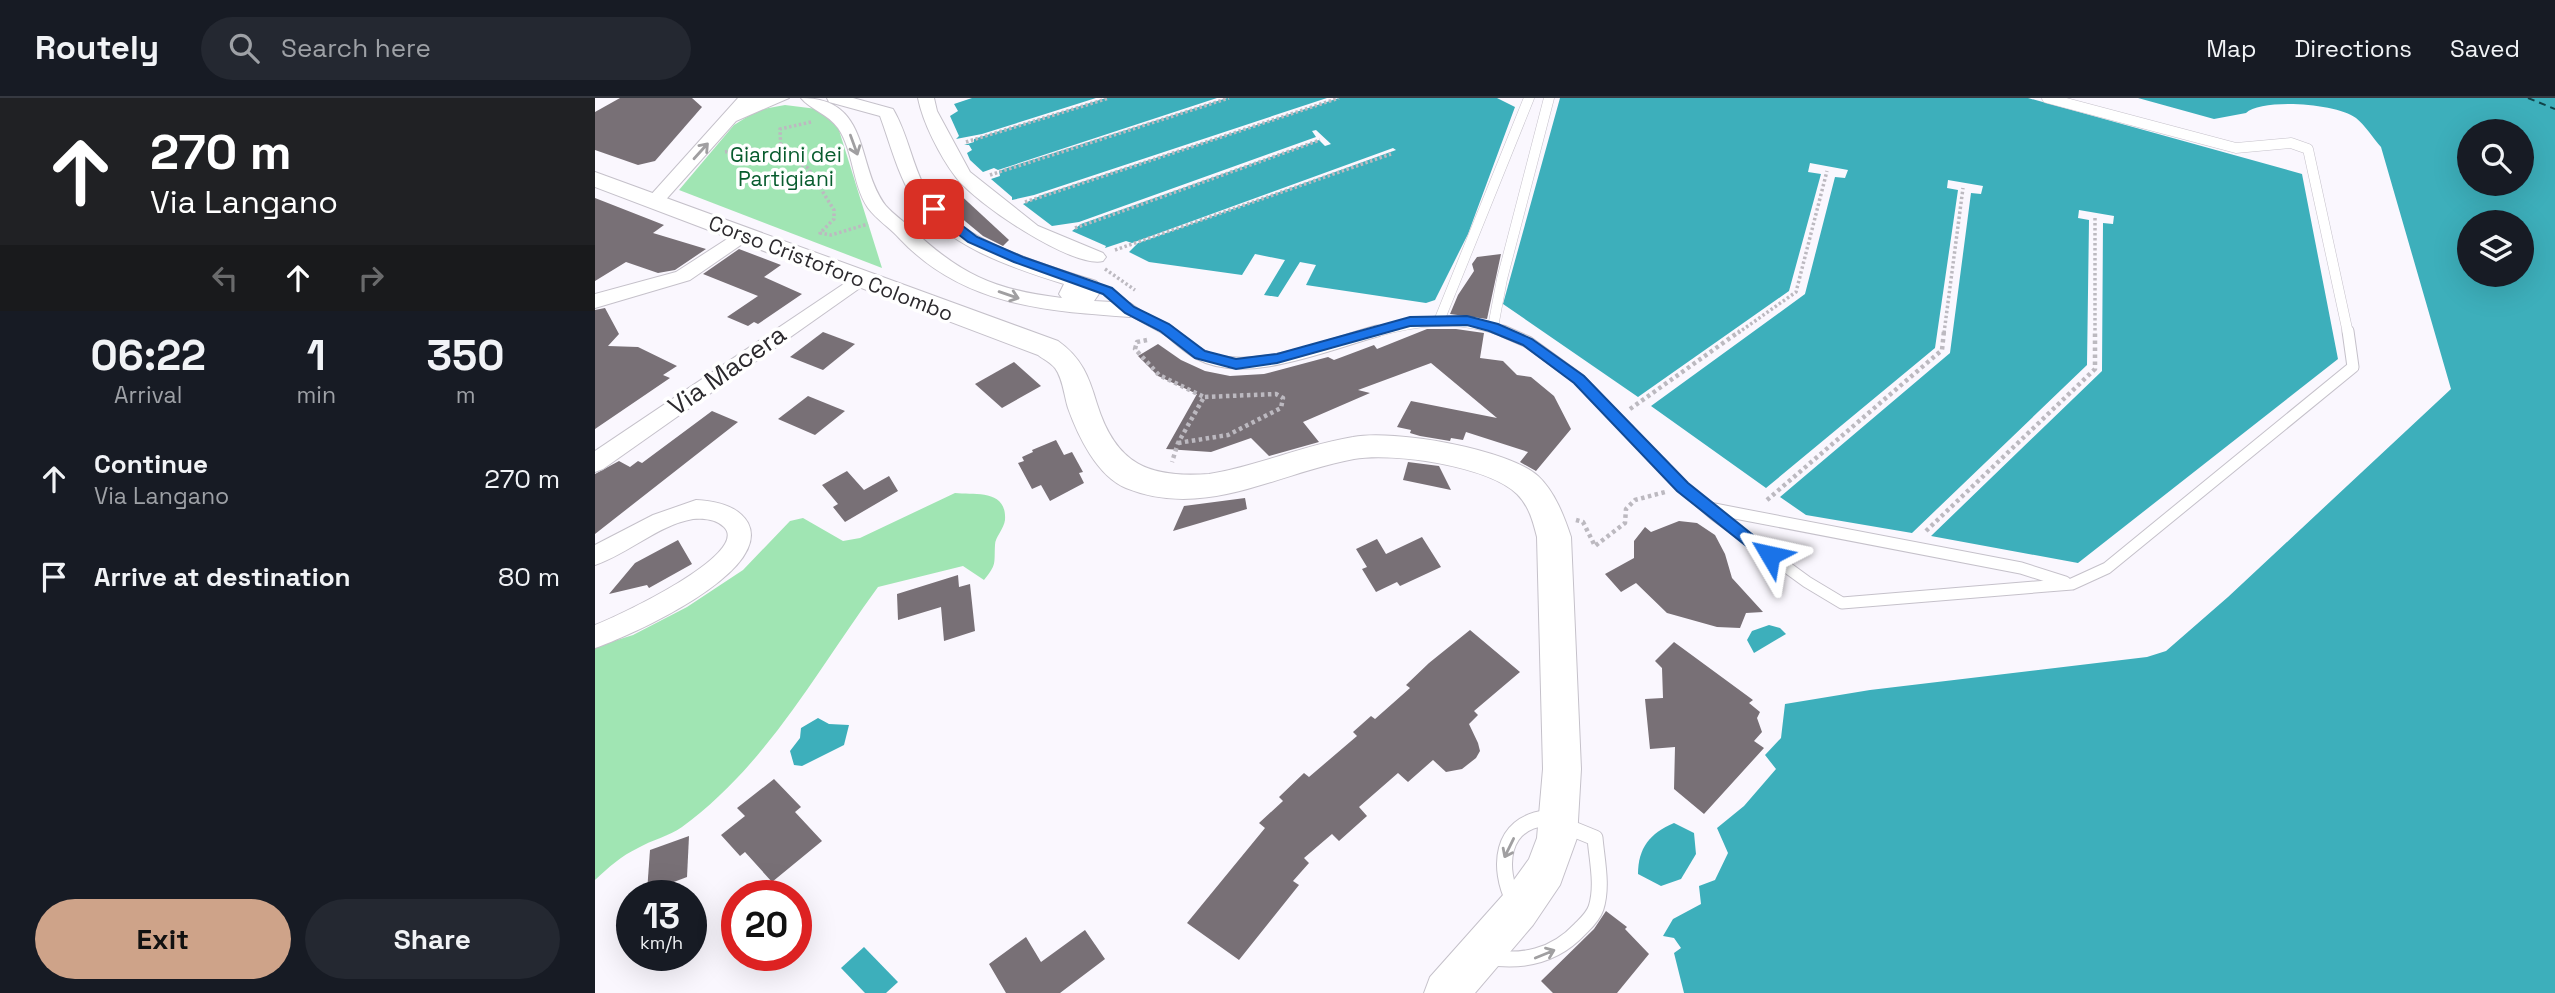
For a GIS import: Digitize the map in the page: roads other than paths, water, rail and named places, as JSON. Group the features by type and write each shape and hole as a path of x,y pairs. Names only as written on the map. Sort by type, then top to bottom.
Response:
{"main road":[{"name":"Corso Cristoforo Colombo","path":"596,180 1048,348 1064,360 1076,381 1090,424 1112,458 1134,479 1168,489 1196,489 1228,484 1358,447 1401,447 1485,465 1521,479 1542,501 1554,537 1562,769 1561,820"},
{"path":"1445,993 1518,910 1545,871 1561,820"}],"street":[{"path":"655,201 747,98"},
{"path":"729,119 759,104 781,98"},
{"path":"809,98 828,106 847,125 875,203 884,216 927,256 967,280 1024,300 1076,296"},
{"path":"835,98 887,113 922,198 946,221 1076,296 1130,310"},
{"path":"926,98 929,111 963,175 1031,230 1096,257"},
{"path":"595,301 683,276 744,234"},
{"name":"Via Macera","path":"595,463 860,278"},
{"path":"595,555 688,512 718,511 735,522 739,529 738,546 700,581 632,622 595,637"}],"lane":[{"path":"1439,321 1529,98"},
{"path":"1493,327 1502,279 1549,98"},
{"path":"1130,310 1165,328 1200,355 1236,364 1277,359 1410,322 1467,321 1493,327 1528,342 1579,379 1683,487 1707,508 1807,582 1842,603 2072,584 2107,568 2353,367 2351,346 2308,149 2291,143 2236,148 2047,98"},
{"path":"1707,508 2021,568 2072,584"},
{"path":"1478,956 1510,962 1543,956 1572,940 1595,912 1600,889 1595,838 1569,829 1561,820"}],"water":[{"path":"972,98 1096,98 982,134 956,139 959,136 950,116 958,111 954,104"},
{"path":"1106,98 1217,98 998,170 994,168 983,172 970,160 967,153 972,150 969,145 964,145 974,142 974,139"},
{"path":"1227,98 1327,98 1034,195 1012,200 1012,197 991,179 1000,176 999,171 1010,167"},
{"path":"1339,98 1497,98 1515,107 1468,234 1435,300 1426,303 1306,285 1316,265 1300,262 1278,297 1264,295 1285,260 1255,254 1242,275 1149,262 1129,252 1138,243 1396,150 1393,148 1132,243 1126,241 1105,248 1106,246 1072,231 1081,224 1319,140 1325,146 1331,144 1316,130 1312,131 1316,137 1079,222 1052,226 1023,204 1042,195"},
{"path":"1560,98 2028,98 2302,174 2338,359 2078,563 1931,536 2102,371 2103,223 2113,224 2114,216 2079,210 2078,218 2089,220 2087,365 1912,533 1806,515 1780,497 1950,353 1971,193 1981,194 1983,186 1948,180 1947,188 1958,190 1935,348 1766,488 1651,406 1805,294 1835,177 1845,178 1848,170 1810,163 1808,172 1821,174 1789,291 1638,397 1503,304"},
{"path":"2138,98 2555,98 2555,993 1684,993 1674,953 1681,948 1674,938 1663,936 1673,919 1701,904 1699,886 1715,880 1728,853 1717,828 1744,806 1776,769 1765,755 1781,738 1785,704 1870,690 2147,657 2166,651 2228,597 2451,389 2381,147 2356,118 2333,109 2282,104 2254,108 2246,113 2214,119"},
{"path":"1769,625 1780,628 1786,634 1754,653 1747,640 1752,631"},
{"path":"818,718 829,724 849,725 844,745 802,766 794,765 790,751 800,738 801,728"},
{"path":"1674,823 1694,833 1696,854 1681,879 1661,886 1638,874 1640,856 1652,837"},
{"path":"864,947 898,982 886,993 865,993 841,968"}],"park label":[{"name":"Giardini dei Partigiani","path":"786,166"}]}
